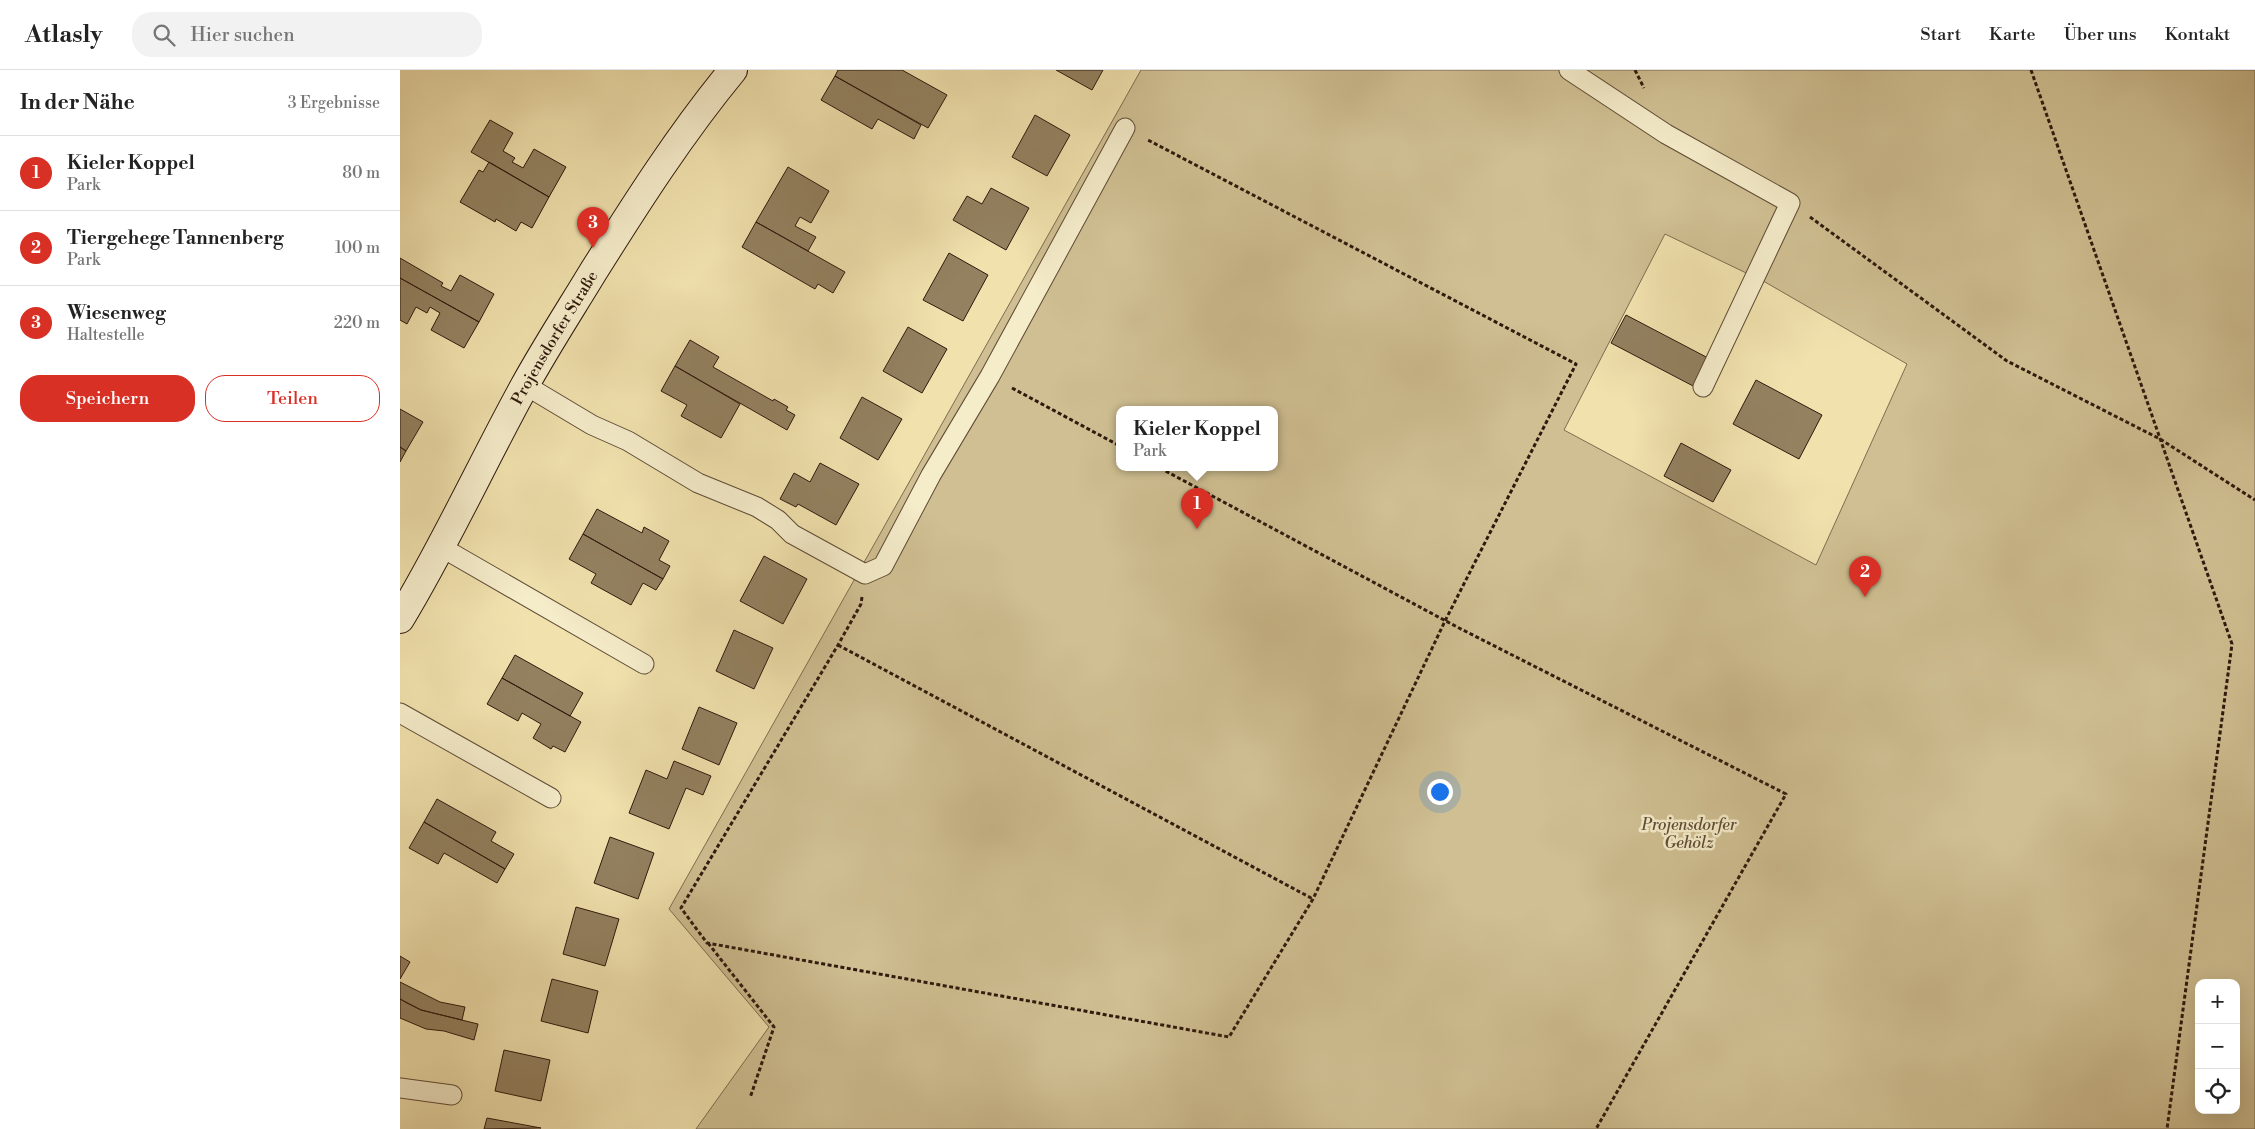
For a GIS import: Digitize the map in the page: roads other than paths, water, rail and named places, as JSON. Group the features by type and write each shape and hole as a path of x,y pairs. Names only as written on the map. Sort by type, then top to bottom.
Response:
{"street":[{"name":"Projensdorfer Straße","path":"400,619 441,547 525,385 647,185 713,94 733,70"}],"lane":[{"path":"1569,70 1666,134 1790,203 1703,387"},
{"path":"525,385 592,425 628,441 698,484 756,506 778,520 792,534 865,574 883,566 931,475 990,376 1125,128"},
{"path":"441,547 644,664"},
{"path":"400,713 551,798"},
{"path":"400,1088 452,1095"}],"place":[{"name":"Wiesenweg","path":"593,248"},
{"name":"Kieler Koppel","path":"1197,529"},
{"name":"Tiergehege Tannenberg","path":"1865,597"}],"park label":[{"name":"Projensdorfer Gehölz","path":"1689,833"}]}
